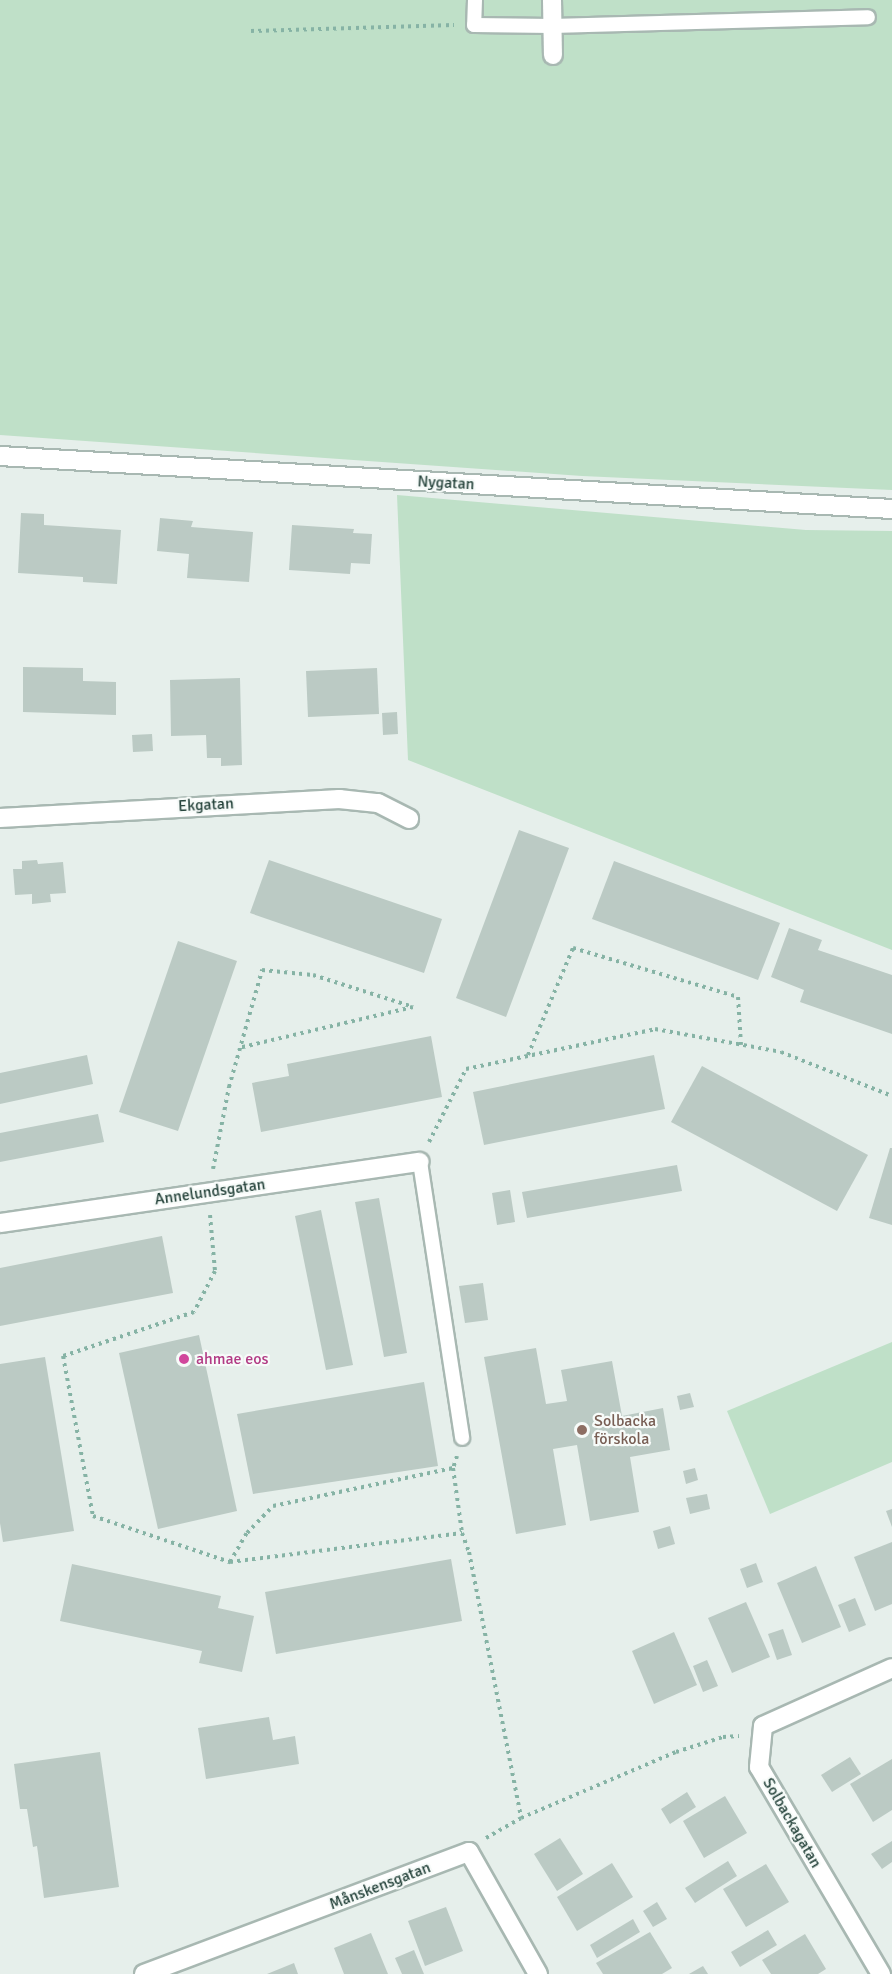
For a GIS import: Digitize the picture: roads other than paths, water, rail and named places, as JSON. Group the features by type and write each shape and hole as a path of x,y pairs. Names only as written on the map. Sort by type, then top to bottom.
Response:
{"street":[{"path":"552,0 553,55"},
{"name":"Nygatan","path":"0,456 892,509"},
{"name":"Ekgatan","path":"0,818 339,799 378,802 409,819"},
{"name":"Annelundsgatan","path":"0,1222 420,1162"},
{"name":"Solbackagatan","path":"880,1974 759,1767 763,1726 892,1668"},
{"name":"Månskensgatan","path":"155,1972 469,1852 538,1974"}],"lane":[{"path":"475,0 474,25 552,26 868,17"},
{"path":"420,1162 462,1438"}],"place":[{"name":"ahmae eos","path":"184,1359"},
{"name":"Solbacka förskola","path":"582,1430"}]}
